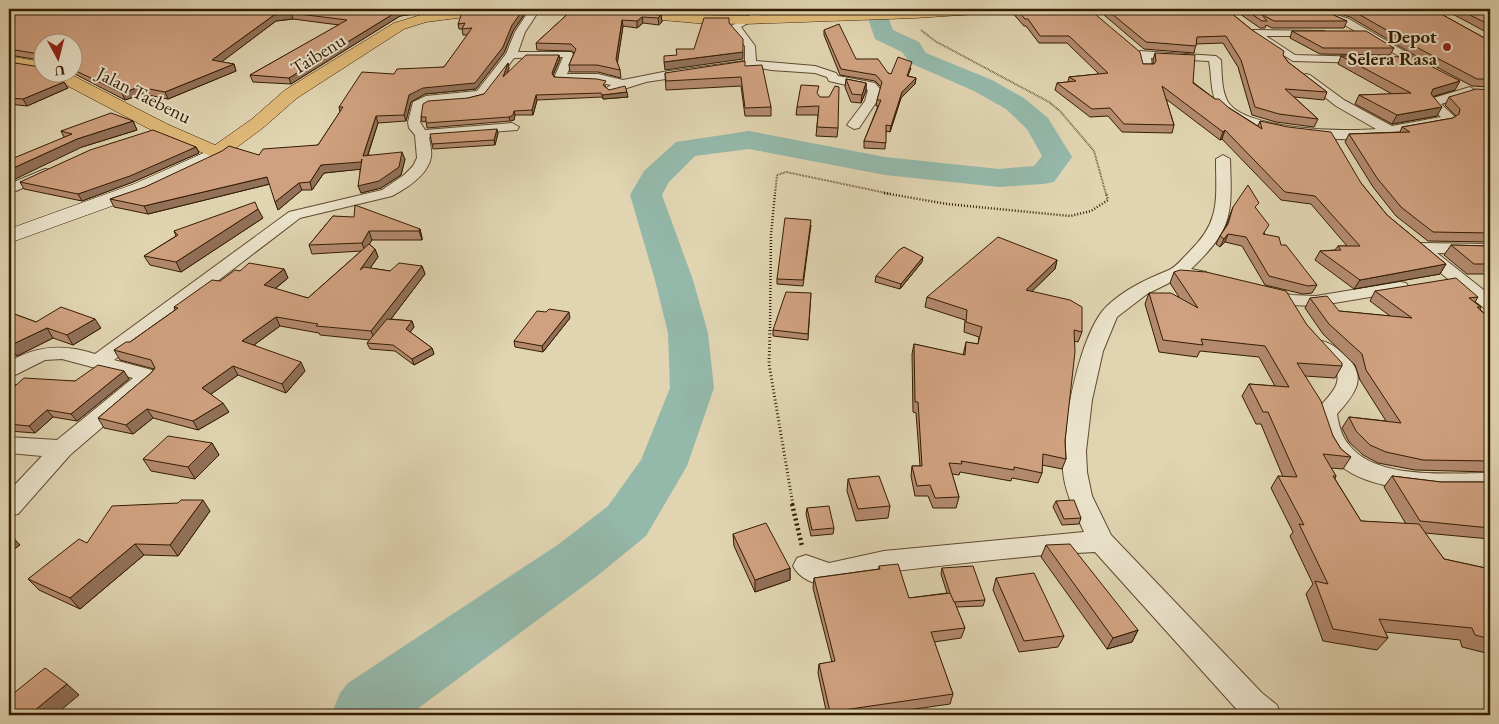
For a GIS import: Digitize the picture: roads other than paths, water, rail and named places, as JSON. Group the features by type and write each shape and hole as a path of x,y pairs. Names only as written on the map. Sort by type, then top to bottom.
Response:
{"main road":[{"name":"Taibenu","path":"217,153 258,123 291,94 408,22 436,16 535,9 606,11 696,19 745,20 867,16 915,20 992,9"},
{"path":"9,61 32,64"},
{"name":"Jalan Taebenu","path":"72,82 161,128 217,153"}],"street":[{"path":"98,362 295,215 388,193 397,188 418,168 424,156 422,134 416,128 414,122 417,105 426,100 469,97 482,94 511,55 520,32 535,9"},
{"path":"751,63 750,46 736,29 737,24 768,9"},
{"path":"1312,9 1345,21 1410,60 1436,73"},
{"path":"1363,33 1251,30 1274,48 1293,58 1410,60"},
{"path":"1146,68 1145,57 1136,51 1212,58 1215,60 1220,96 1224,106 1234,113 1249,121 1264,125 1332,136 1390,130 1448,119 1448,116 1434,102 1440,98 1470,91 1484,92"},
{"path":"511,55 572,54 569,56 560,83 598,78 623,84"},
{"path":"1293,58 1288,61 1290,66 1340,103 1390,130"},
{"path":"611,89 623,84 657,76 751,63 766,68 820,70 832,75 827,93"},
{"path":"832,79 871,86 874,90 871,101 854,125"},
{"path":"1453,82 1470,91"},
{"path":"422,134 512,127"},
{"path":"144,134 161,128"},
{"path":"1332,136 1342,151"},
{"path":"9,236 140,190 181,173 217,153"},
{"path":"1177,273 1209,240 1220,222 1223,199 1223,159"},
{"path":"9,190 62,165"},
{"path":"1490,249 1414,242 1490,304"},
{"path":"1220,281 1177,273 1161,278 1122,302 1110,314 1093,353 1086,381 1074,452 1078,488 1101,542 1252,703 1266,715"},
{"path":"1248,287 1290,300 1316,301 1459,280"},
{"path":"1290,300 1304,326 1346,369 1348,377 1340,398 1326,412 1328,429 1340,450 1352,462 1364,469 1390,478 1490,482"},
{"path":"9,507 62,448 149,376 70,353 54,351 45,352 13,364"},
{"path":"9,445 62,448"},
{"path":"806,566 819,573 829,574 884,562 1060,543 1101,542"}],"waterway":[{"path":"363,715 371,705 578,560 627,521 663,466 692,388 688,333 674,280 646,195 655,178 686,148 749,140 885,166 999,178 1043,175 1057,157 1041,128 1028,113 1015,103 983,85 918,58 911,47 883,34 875,9"}],"place":[{"name":"Depot Selera Rasa","path":"1447,47"}]}
